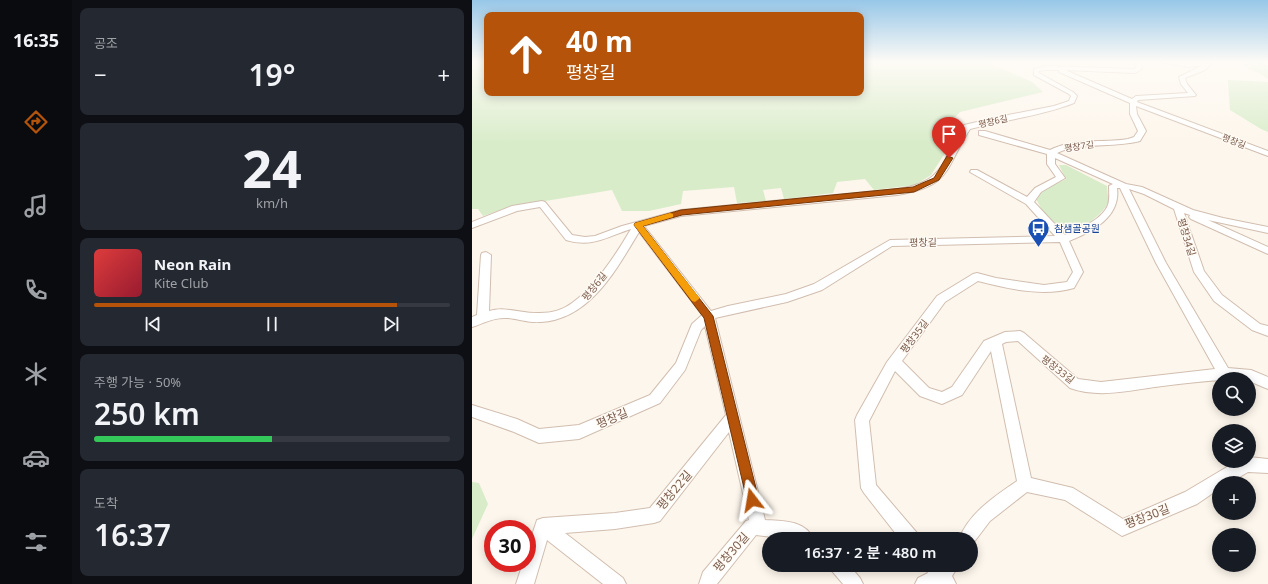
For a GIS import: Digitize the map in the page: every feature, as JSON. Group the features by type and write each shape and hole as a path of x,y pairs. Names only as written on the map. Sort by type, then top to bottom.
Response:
{"street":[{"name":"평창6길","path":"472,225 515,208 542,204 569,238 589,240 610,234 624,227 638,225 681,213 914,190 937,179 967,127 1003,118 1056,108 1072,102 1074,96 1064,89"},
{"path":"1107,89 1132,102 1136,98 1193,95 1188,89"},
{"name":"평창7길","path":"1029,202 1031,196 1045,185 1061,178 1051,164 1050,153 1065,147 1097,144 1124,144 1137,139 1142,131 1132,111 1132,102"},
{"name":"평창길","path":"1132,102 1268,154"},
{"path":"982,132 1050,153 1123,185 1135,186 1178,208 1234,224 1268,230"},
{"path":"974,172 1029,202 1063,239"},
{"path":"1123,185 1161,263 1223,372"},
{"name":"평창길","path":"472,411 517,426 539,436 579,432 655,399 682,366 696,327 709,316 728,310 787,298 818,287 890,243 1063,239 1080,234 1108,213 1114,199 1113,186 1123,185"},
{"name":"평창34길","path":"1178,208 1209,225 1268,251"},
{"name":"평창34길","path":"1178,208 1199,272 1218,298 1256,327 1268,331"},
{"path":"638,225 709,316 759,528"},
{"name":"평창6길","path":"472,322 482,317 495,314 513,314 526,318 557,316 576,307 585,299 599,282 631,238 638,225"},
{"name":"평창35길","path":"905,532 869,488 862,420 894,362 941,299 977,277 996,282 1044,289 1070,285 1078,272 1063,239"},
{"path":"482,317 486,255"},
{"name":"평창33길","path":"894,362 925,392 942,398 957,391 988,345 1005,337 1020,336 1075,384 1101,388 1212,374"},
{"path":"972,532 984,515 1026,484 995,342"},
{"name":"평창33길","path":"1256,378 1268,383"},
{"name":"평창22길","path":"543,526 616,521 654,515 732,418"},
{"name":"평창30길","path":"1026,484 1068,493 1122,528 1191,498 1246,464 1268,466"},
{"path":"525,584 543,526 617,584"},
{"name":"평창30길","path":"708,584 709,578 752,527 792,530 795,532"},
{"path":"844,572 854,584"},
{"path":"924,584 943,572"}],"green space":[{"path":"472,89 484,89 484,96 864,96 864,89 1040,89 1043,92 960,112 946,127 957,134 931,175 915,185 874,190 865,179 837,182 833,193 784,199 781,188 763,190 766,201 737,203 734,187 683,191 681,204 649,211 622,211 612,190 509,207 483,216 478,209 472,209"},
{"path":"1229,89 1268,89 1268,132 1261,129 1230,110"},
{"path":"1059,165 1066,165 1107,186 1108,196 1106,207 1096,217 1084,226 1066,235 1042,210 1035,197 1051,186 1066,179"},
{"path":"472,482 479,483 488,504 472,539"}],"slow traffic":[{"path":"670,215 638,225 695,298"}],"place":[{"name":"참샘골공원","path":"1039,248"}],"route":[{"path":"752,500 709,316 638,225 655,219 681,213 914,190 937,179 949,158"}]}
